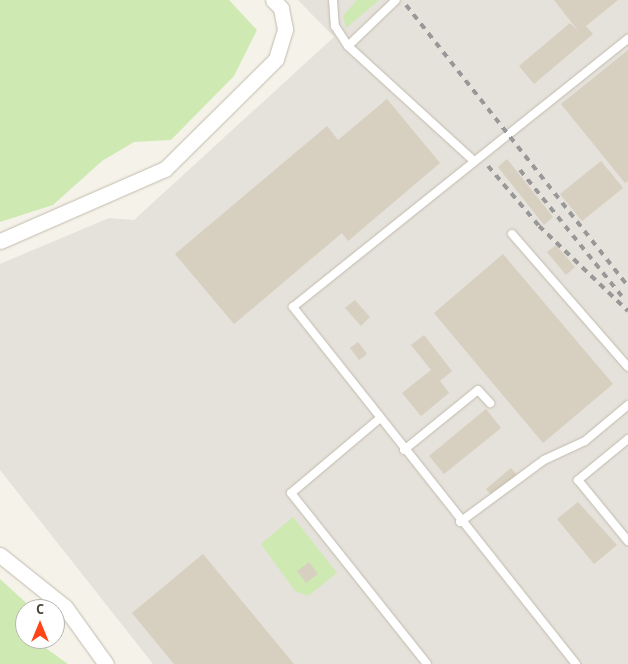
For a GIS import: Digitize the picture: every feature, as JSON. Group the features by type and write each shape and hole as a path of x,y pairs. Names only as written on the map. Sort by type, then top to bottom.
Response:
{"street":[{"path":"0,241 165,168 276,59 285,29 281,8 273,0"},
{"path":"0,555 65,607 106,664"}],"lane":[{"path":"333,0 335,26 348,46 474,162"},
{"path":"348,46 396,0"},
{"path":"576,664 460,522 293,307 628,38"},
{"path":"512,234 628,367"},
{"path":"404,450 478,390 490,403"},
{"path":"460,522 544,460 585,441 628,405"},
{"path":"379,419 291,494 427,664"},
{"path":"628,439 578,480 628,541"}],"shaded area":[{"path":"298,0 628,0 628,664 153,664 0,470 0,264 109,218 134,220 334,37"}],"green space":[{"path":"0,0 229,0 257,30 234,76 171,140 134,142 102,161 53,205 0,222"},
{"path":"357,0 379,0 346,28 343,16"},
{"path":"293,517 337,573 308,596 295,591 261,544"},
{"path":"0,579 22,599 15,599 15,649 47,649 68,664 0,664"}],"building":[{"path":"554,0 618,0 586,26 593,34 534,84 519,66 570,23 579,32"},
{"path":"628,50 628,181 625,183 561,104"},
{"path":"387,99 440,163 348,241 342,233 234,324 175,254 327,126 338,140"},
{"path":"507,159 553,217 544,225 498,167"},
{"path":"601,161 623,188 582,221 560,194"},
{"path":"556,245 575,267 566,275 547,252"},
{"path":"503,254 613,384 543,443 434,313"},
{"path":"355,300 370,317 361,326 345,308"},
{"path":"424,335 452,371 440,381 449,393 421,416 402,393 431,370 411,345"},
{"path":"358,342 367,354 359,360 350,348"},
{"path":"486,409 501,428 444,474 429,456"},
{"path":"511,468 521,480 496,501 486,489"},
{"path":"578,502 617,545 594,564 557,519"},
{"path":"203,554 294,664 174,664 132,613"},
{"path":"309,562 318,574 306,583 297,571"}],"railway":[{"path":"406,5 628,286"},
{"path":"488,166 539,226 628,311"},
{"path":"520,170 625,300"}]}
